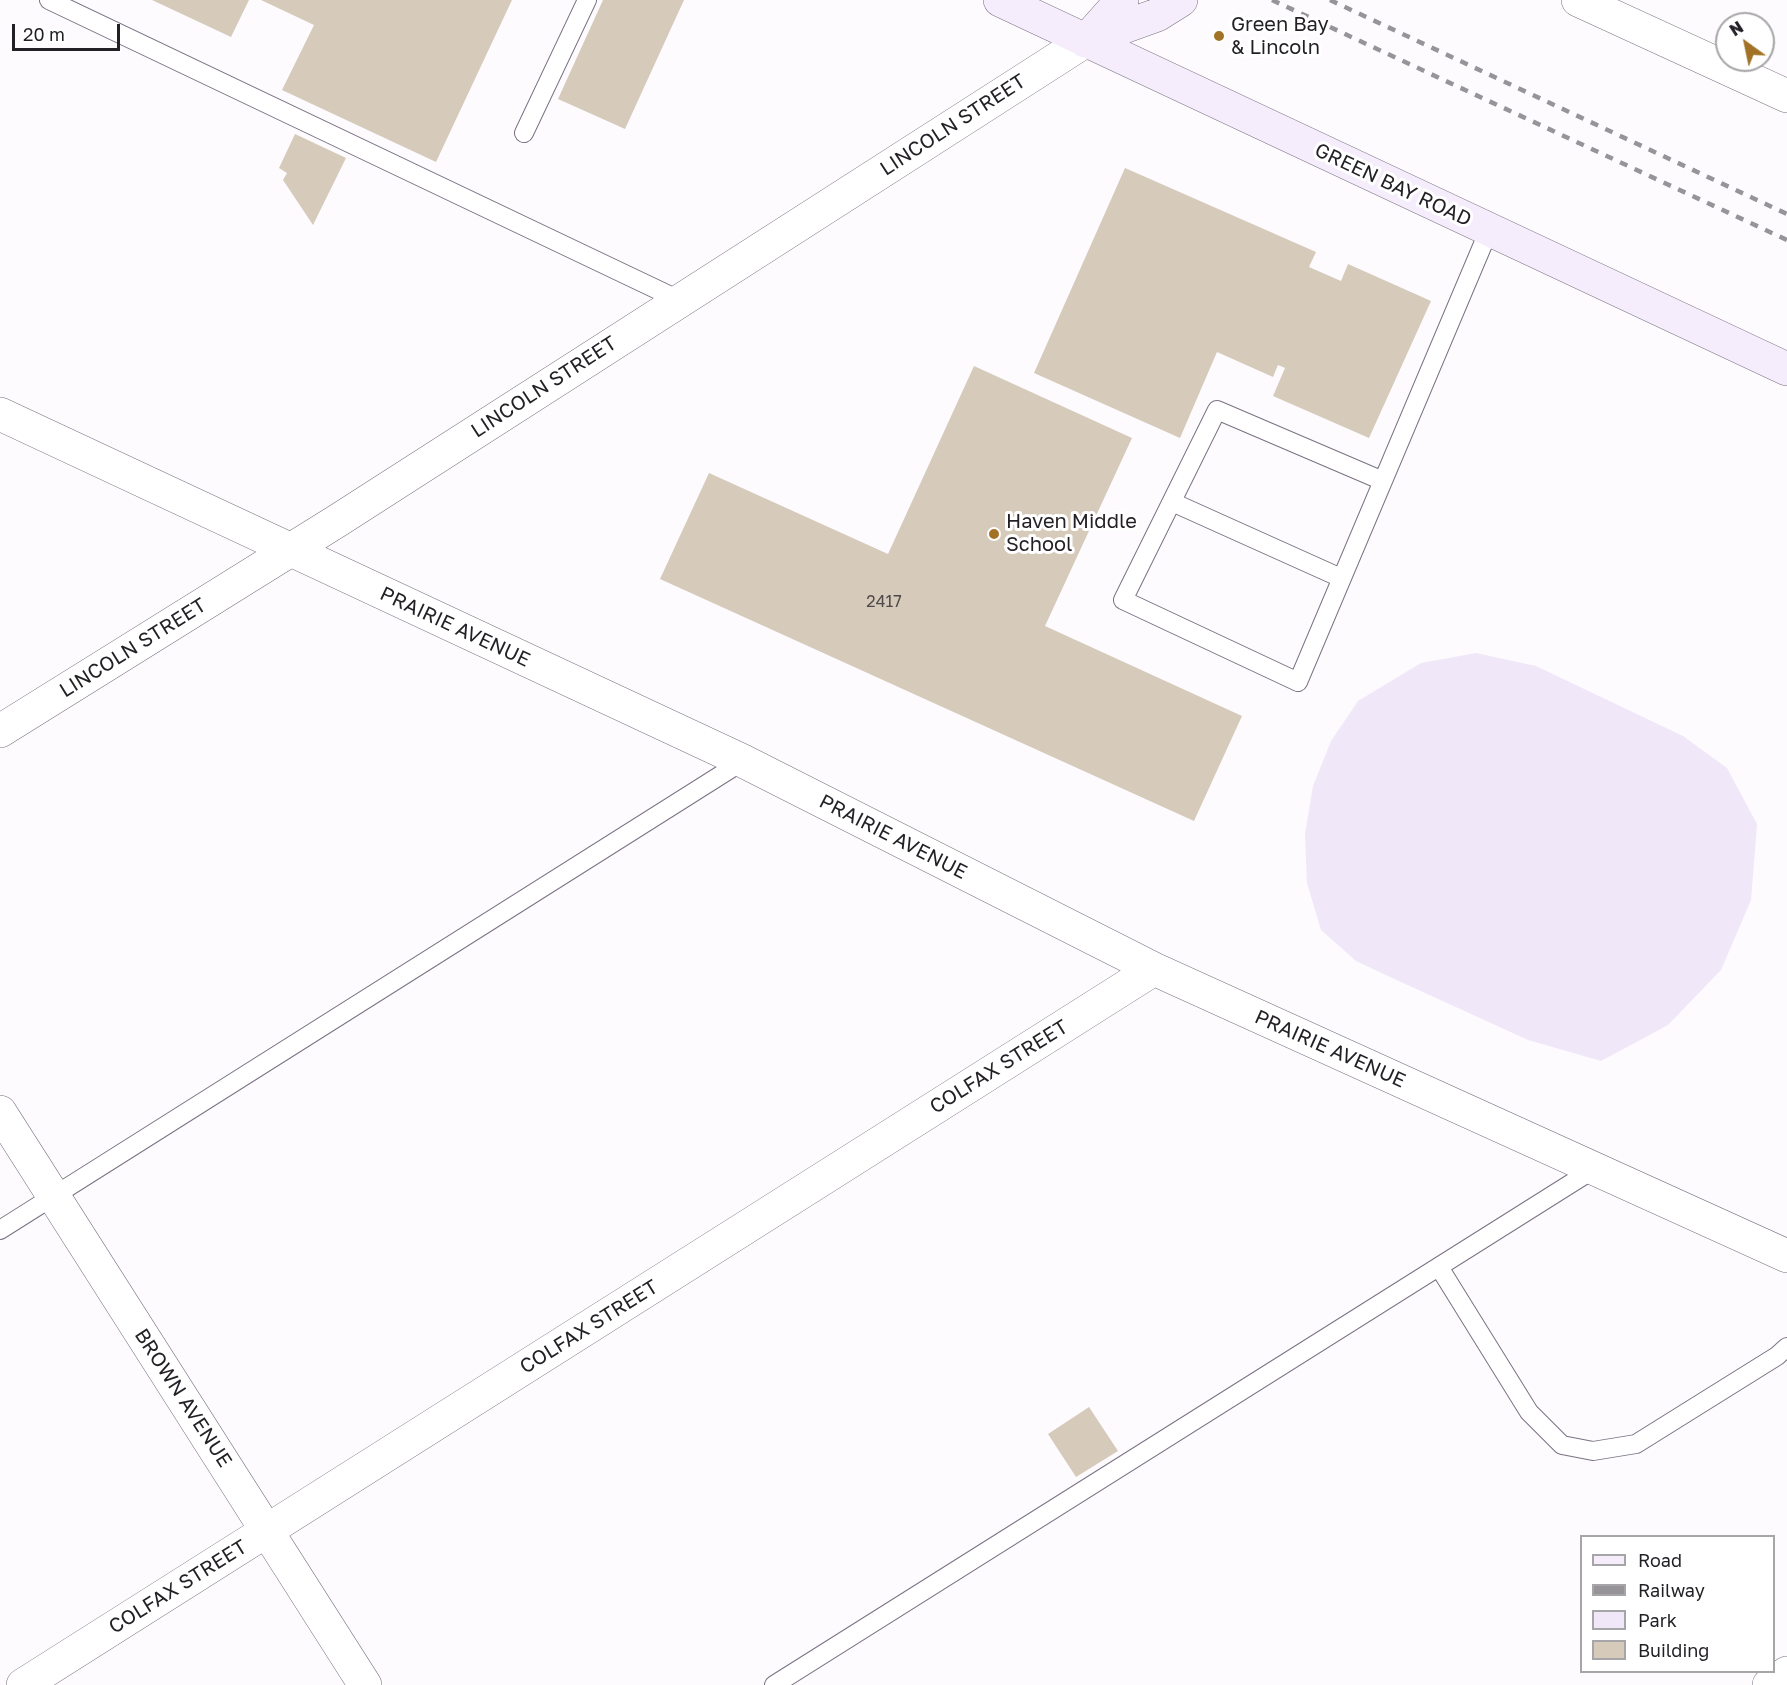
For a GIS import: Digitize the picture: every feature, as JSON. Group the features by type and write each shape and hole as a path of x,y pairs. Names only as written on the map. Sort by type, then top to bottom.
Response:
{"main road":[{"name":"GREEN BAY ROAD","path":"1000,0 1787,369"},
{"name":"LINCOLN STREET","path":"1085,41 1122,0"},
{"name":"LINCOLN STREET","path":"1085,41 1157,15 1181,0"}],"street":[{"path":"1578,0 1787,96"},
{"name":"LINCOLN STREET","path":"0,731 290,550 1085,41"},
{"name":"PRAIRIE AVENUE","path":"0,414 743,761 1154,969 1787,1256"},
{"name":"COLFAX STREET","path":"23,1685 1154,969"},
{"name":"BROWN AVENUE","path":"0,1112 365,1685"},
{"path":"1769,1685 1787,1673"}],"lane":[{"path":"49,0 679,300"},
{"path":"524,133 587,0"},
{"path":"1383,481 1217,410 1123,600 1298,682 1341,578 1383,481 1489,230"},
{"path":"1172,502 1341,578"},
{"path":"0,1230 743,761"},
{"path":"774,1685 1594,1169"},
{"path":"1439,1267 1529,1412 1562,1445 1593,1451 1636,1444 1777,1356 1787,1347"}],"green space":[{"path":"1476,653 1536,666 1683,736 1727,768 1757,824 1751,900 1721,970 1668,1025 1601,1061 1528,1040 1390,977 1356,961 1321,930 1307,883 1305,834 1313,786 1331,741 1358,701 1421,663"}],"building":[{"path":"152,0 249,0 231,37"},
{"path":"261,0 512,0 436,162 282,90 314,25"},
{"path":"603,0 684,0 625,129 558,99"},
{"path":"295,134 346,158 313,225 283,180 287,173 279,168"},
{"path":"1125,168 1316,252 1309,267 1341,281 1348,264 1431,301 1369,438 1273,396 1285,368 1278,365 1273,377 1217,352 1180,438 1034,373"},
{"path":"974,366 1132,438 1045,626 1242,716 1194,821 660,579 709,473 888,554"},
{"path":"1089,1407 1118,1451 1076,1477 1048,1434"}],"railway":[{"path":"1272,0 1787,240"},
{"path":"1330,0 1787,214"}],"place":[{"name":"Green Bay & Lincoln","path":"1219,36"},
{"name":"Haven Middle School","path":"994,534"}]}
